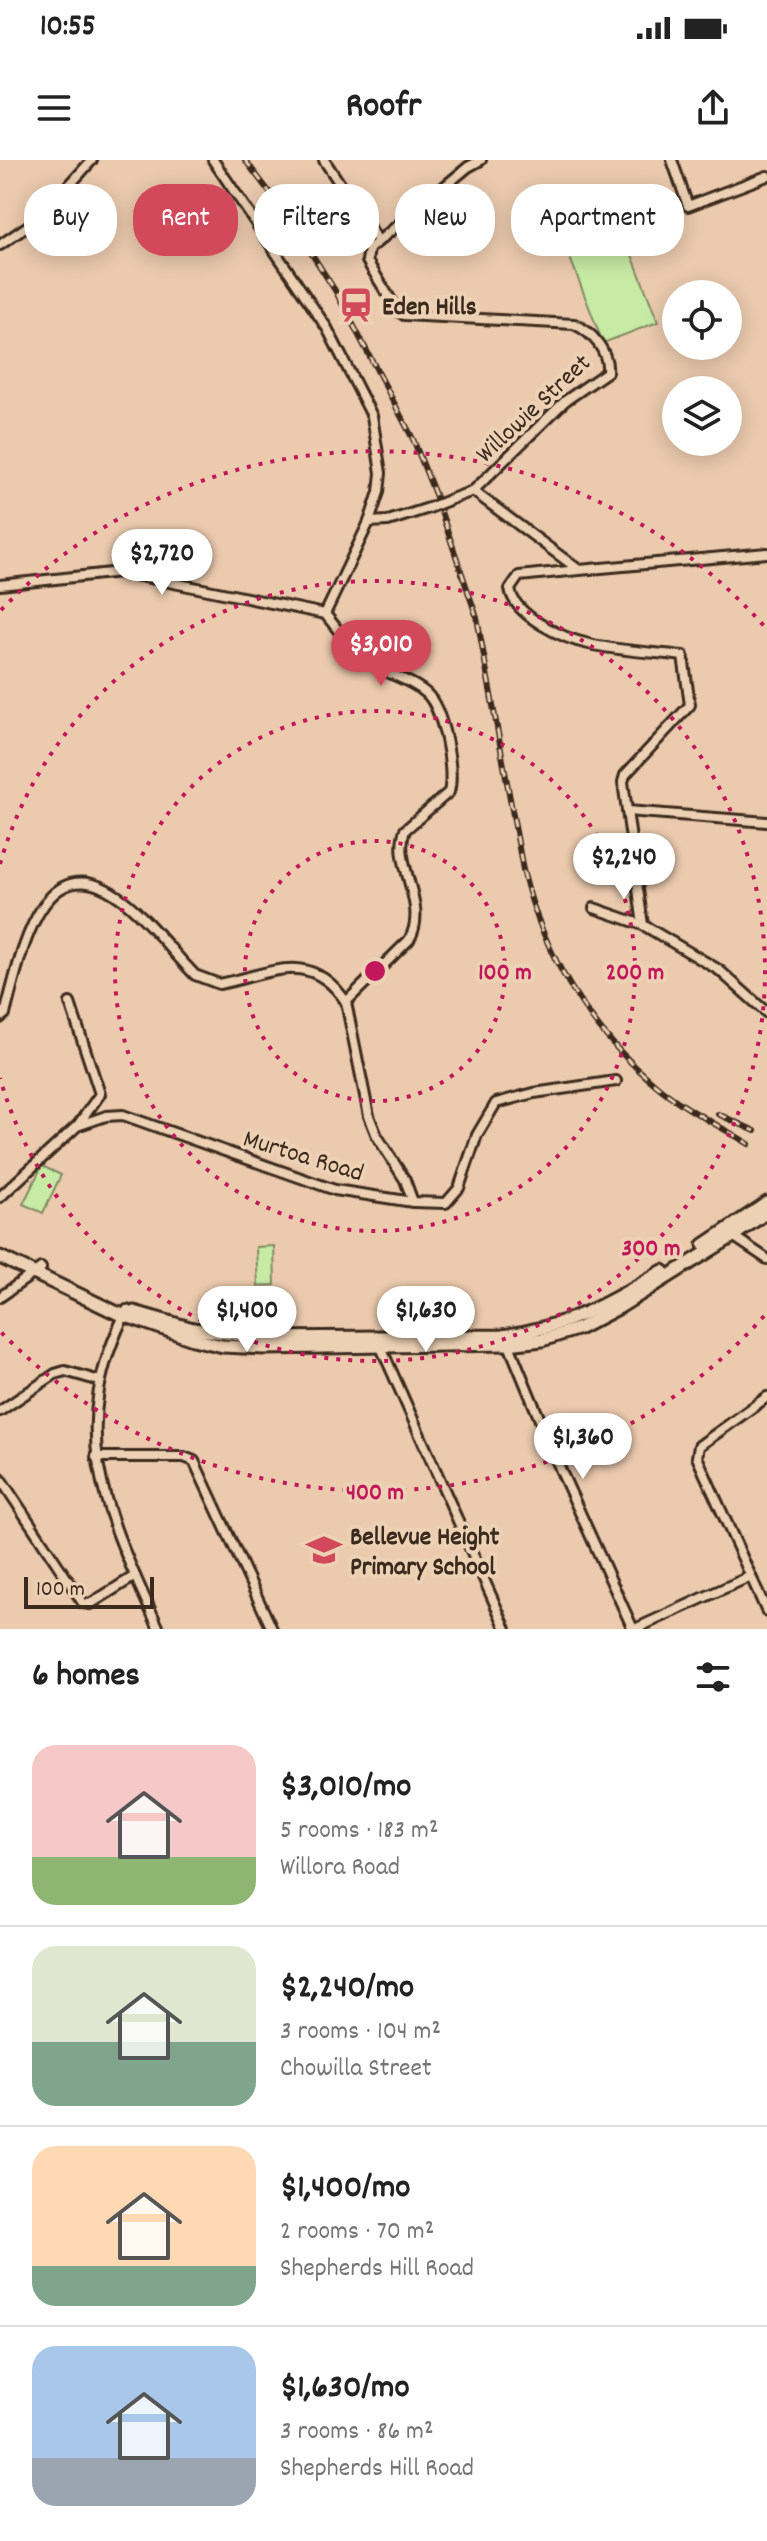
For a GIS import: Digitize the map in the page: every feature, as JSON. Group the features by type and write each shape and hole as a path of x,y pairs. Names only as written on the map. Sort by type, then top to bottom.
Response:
{"main road":[{"path":"507,1340 557,1326 610,1303 767,1203"},
{"path":"0,1250 126,1313 223,1334 380,1342 542,1340 580,1328 618,1308 767,1212"},
{"path":"0,1257 38,1270"}],"street":[{"path":"0,245 41,217 92,160"},
{"path":"213,160 327,328 372,416 381,482 369,522 325,614"},
{"path":"324,160 340,184"},
{"path":"379,240 468,167 481,160"},
{"path":"672,160 688,206 767,176"},
{"name":"Willowie Street","path":"368,256 367,261 399,313 574,324 584,328 598,342 608,361 607,372 565,401 473,491"},
{"path":"369,522 388,521 473,491 579,570"},
{"path":"643,925 623,782 625,775 690,705 683,656 588,644 531,618 516,605 510,589 519,576 767,553"},
{"path":"0,585 120,572 325,614 360,655 382,670 424,690 432,699 438,711 452,781 444,798 409,826 402,837 413,894 414,931 409,940 346,1002"},
{"path":"627,811 767,822"},
{"path":"0,1018 5,1014 31,926 56,891 78,881 109,890 125,901 195,975 208,982 219,984 286,968 305,968 319,975 346,1002 369,1116 377,1136 405,1180 413,1202"},
{"path":"594,908 643,925 719,970 767,1013"},
{"path":"70,1003 100,1094 77,1126"},
{"name":"Murtoa Road","path":"0,1197 77,1126 106,1116 123,1115 335,1190 413,1202 446,1203 459,1188 477,1135 496,1103 534,1093 616,1081"},
{"path":"733,1236 767,1259"},
{"path":"0,1297 38,1270"},
{"path":"126,1313 100,1381 96,1457 100,1484 111,1519 159,1629"},
{"path":"507,1340 561,1471 634,1629 751,1576"},
{"path":"380,1342 506,1629"},
{"path":"0,1411 55,1374 65,1371 100,1381"},
{"path":"767,1397 699,1446 697,1457 767,1612"},
{"path":"96,1457 184,1457 194,1461 272,1629"},
{"path":"0,1478 83,1603 90,1604 135,1576"}],"green space":[{"path":"569,256 632,256 658,322 603,343"},
{"path":"42,1166 61,1175 43,1213 23,1204"},
{"path":"274,1246 275,1285 258,1286 256,1247"}],"railway":[{"path":"245,160 287,215 336,292 413,439 436,497 477,618 523,870 556,960 589,1015 632,1063 678,1101 749,1144"},
{"path":"718,1114 755,1131"}],"place":[{"name":"Eden Hills","path":"356,305"},
{"name":"Bellevue Height Primary School","path":"324,1550"}]}
